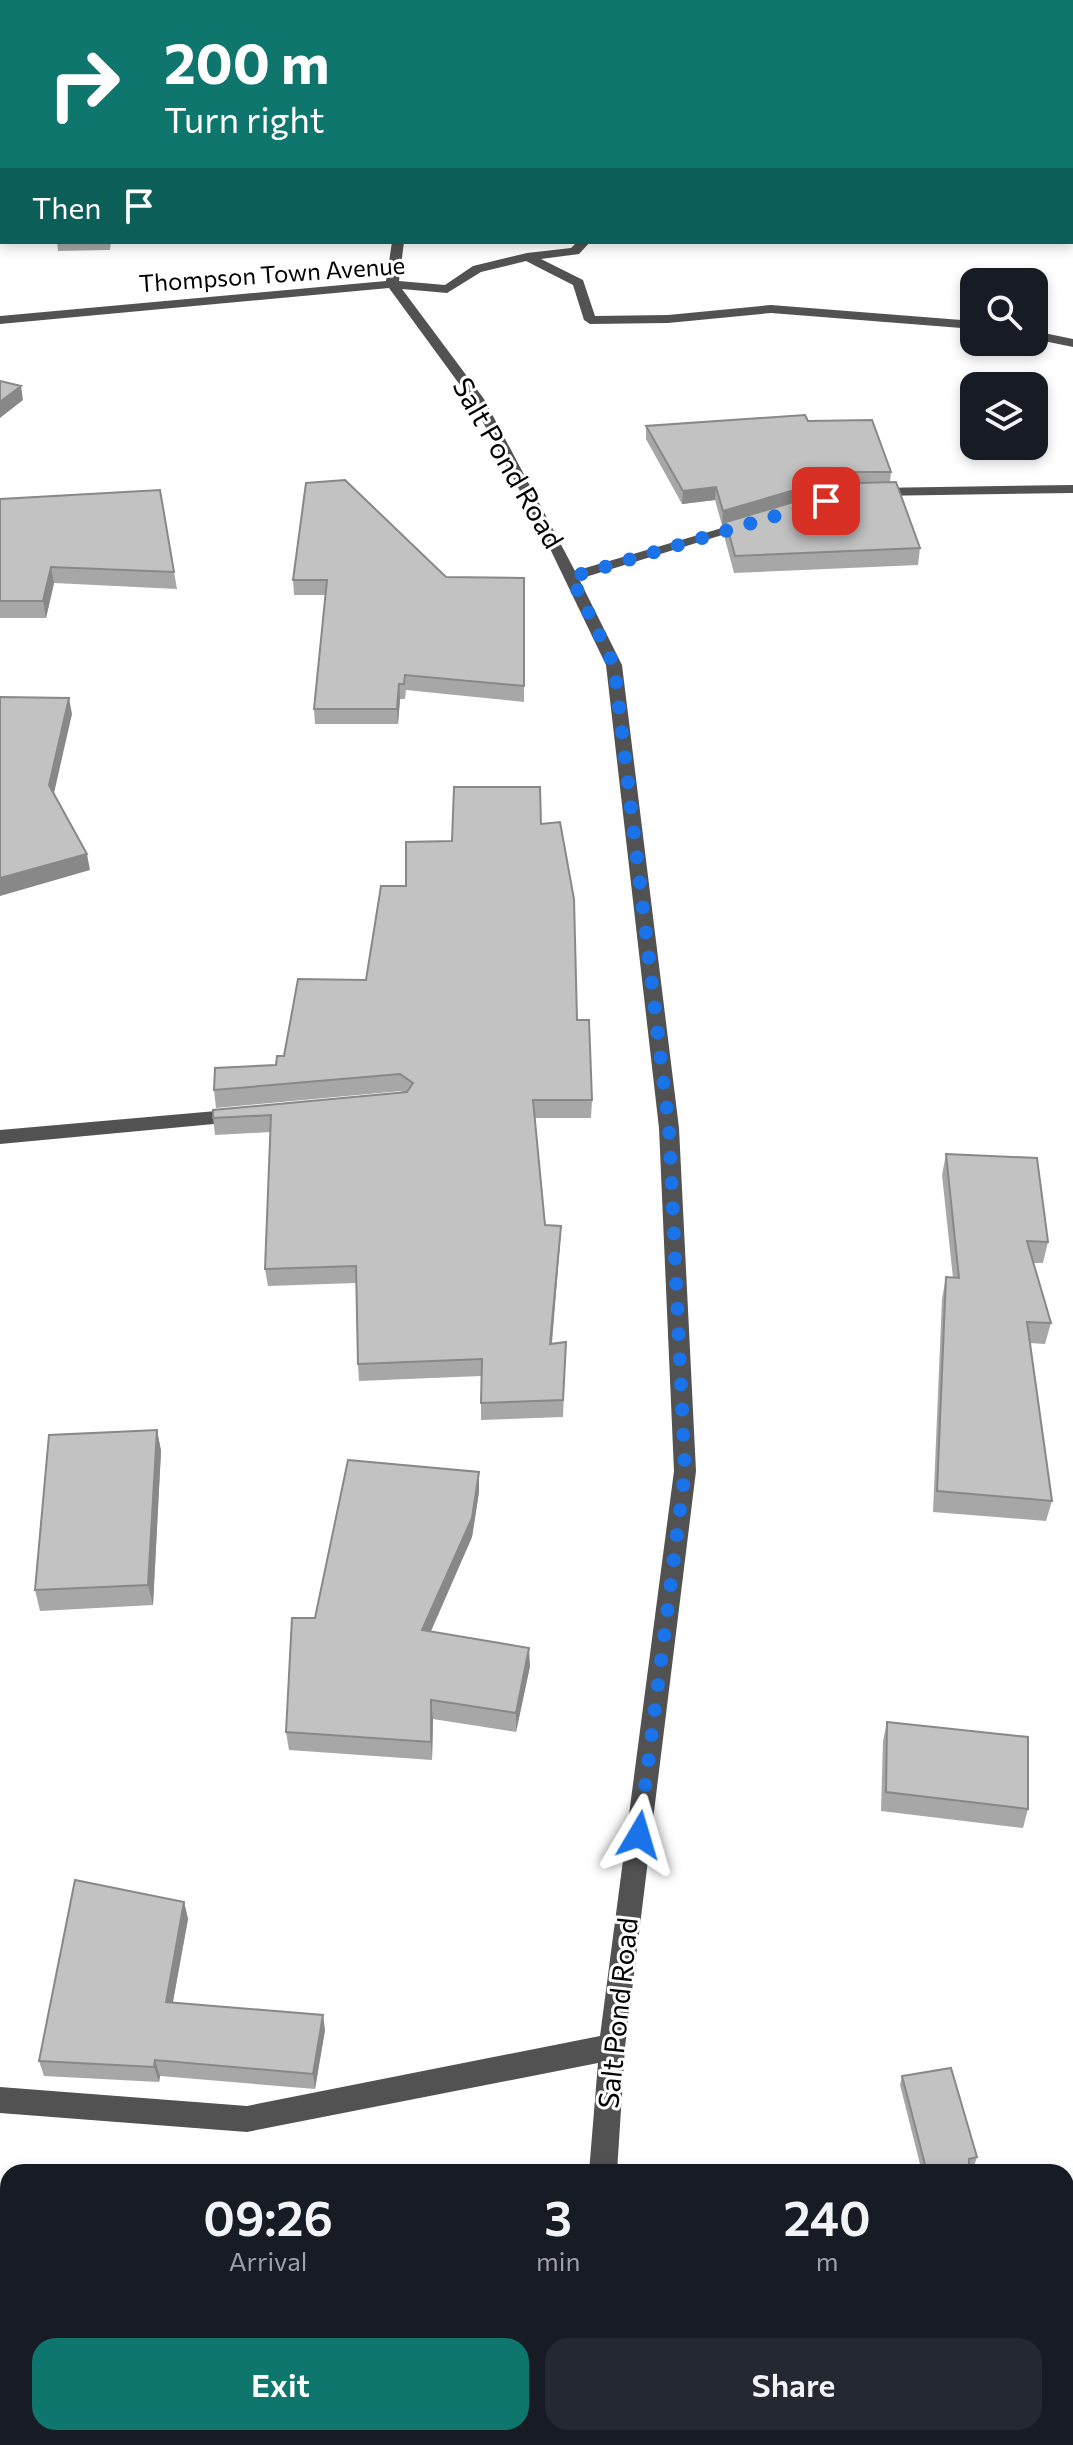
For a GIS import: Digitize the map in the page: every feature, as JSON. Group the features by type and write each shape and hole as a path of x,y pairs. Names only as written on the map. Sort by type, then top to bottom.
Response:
{"street":[{"path":"392,284 398,244"},
{"name":"Thompson Town Avenue","path":"0,320 392,284 447,289 477,269 527,257 575,251 582,244"},
{"path":"527,257 579,283 590,320 668,319 771,309 960,324"},
{"name":"Salt Pond Road","path":"392,284 477,399 614,665 669,1128 685,1471 612,2047 604,2164"},
{"path":"1048,338 1073,343"},
{"path":"855,493 1073,489"},
{"path":"571,577 767,519"},
{"path":"0,1137 262,1114"},
{"path":"0,2100 247,2119 612,2047"}],"building":[{"path":"0,381 21,386 0,402"},
{"path":"805,415 808,421 872,420 891,472 856,472 723,511 716,487 683,491 646,426"},
{"path":"345,480 446,577 524,578 524,686 405,675 404,684 399,684 397,709 314,709 327,580 293,580 306,483"},
{"path":"896,482 920,548 735,556 726,522 858,483"},
{"path":"160,490 174,572 51,567 43,601 0,601 0,499"},
{"path":"0,697 69,698 49,785 87,854 0,878"},
{"path":"454,787 540,787 541,824 560,822 574,899 577,1020 589,1020 592,1100 533,1100 545,1225 561,1226 550,1344 566,1342 563,1400 481,1403 482,1359 358,1364 356,1266 265,1269 271,1115 213,1118 213,1110 407,1092 413,1083 400,1074 214,1090 215,1068 276,1065 277,1056 284,1056 298,979 366,980 381,886 406,886 406,842 452,841"},
{"path":"946,1154 1037,1158 1048,1242 1027,1241 1051,1323 1027,1322 1052,1501 937,1491 946,1277 959,1278"},
{"path":"157,1430 148,1585 35,1590 49,1435"},
{"path":"348,1460 479,1472 472,1518 422,1630 529,1648 516,1713 431,1700 431,1742 286,1732 292,1618 315,1618"},
{"path":"887,1722 1028,1737 1028,1809 886,1792"},
{"path":"75,1880 184,1902 166,2002 323,2015 313,2074 155,2060 154,2067 39,2061"},
{"path":"951,2068 977,2157 969,2159 969,2164 925,2164 902,2076"}],"route":[{"path":"639,1835 685,1471 669,1128 614,665 571,577 826,501"}]}
